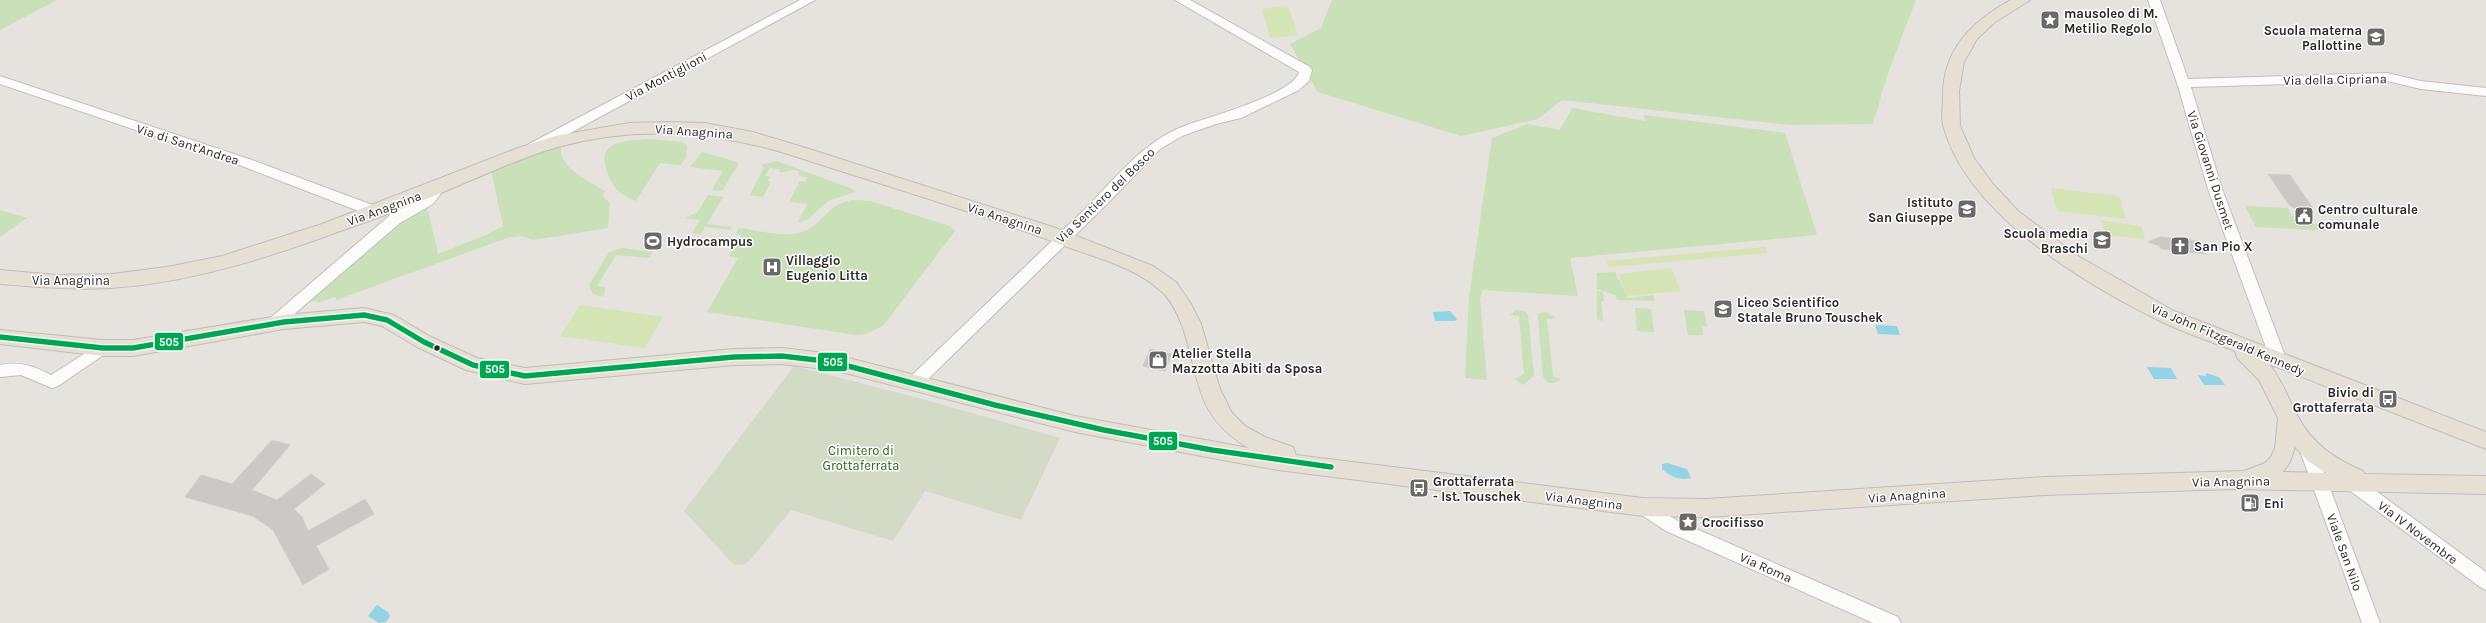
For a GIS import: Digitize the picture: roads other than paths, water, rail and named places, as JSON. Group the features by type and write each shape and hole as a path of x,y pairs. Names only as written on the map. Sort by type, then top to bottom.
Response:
{"main road":[{"name":"Via John Fitzgerald Kennedy","path":"2022,0 1980,26 1968,40 1953,71 1950,87 1951,124 1969,166 2001,204 2047,245 2117,289 2161,312 2218,337 2486,441"},
{"name":"Via Anagnina","path":"0,277 40,282 82,282 142,277 195,270 270,249 438,188 524,153 554,143 583,128 624,129 668,127 736,134 798,151 1062,237 1141,268 1170,287 1186,313 1197,342 1209,392 1219,412 1243,437 1263,446 1331,467"},
{"name":"Via Anagnina","path":"0,337 103,348 161,345 273,324 333,316 364,315 387,320 424,342 473,365 525,376 726,358 782,356 834,362 1075,424 1212,450 1331,467 1643,507 1706,508 2050,486 2235,480 2486,485"},
{"path":"2218,337 2247,356 2263,370 2275,386 2288,419 2307,448 2332,468 2360,482"},
{"path":"2275,386 2278,375 2288,371 2304,371"},
{"path":"2235,480 2258,476 2274,467 2286,452 2288,419"},
{"path":"1212,450 1234,446 1243,437"}],"street":[{"name":"Via Montiglioni","path":"583,128 809,0"},
{"name":"Via Sentiero del Bosco","path":"914,383 1062,237 1102,201 1155,146 1198,125 1236,115 1294,88 1304,78 1306,70 1181,0"},
{"name":"Via Giovanni Dusmet","path":"2154,0 2183,83 2217,193 2279,361"},
{"name":"Via della Cipriana","path":"2183,83 2387,77 2421,85 2486,92"},
{"name":"Via di Sant'Andrea","path":"0,80 247,163 374,211"},
{"path":"395,219 425,203 438,188"},
{"path":"273,324 395,219 421,194"},
{"path":"374,211 394,208 398,210 395,219"},
{"path":"0,371 14,367 23,368 50,382 103,348"},
{"name":"Viale San Nilo","path":"2307,448 2371,623"},
{"name":"Via IV Novembre","path":"2360,482 2486,582"},
{"name":"Via Roma","path":"1643,507 1672,526 1892,623"}],"water":[{"path":"1450,311 1457,319 1455,321 1435,321 1433,312"},
{"path":"1875,325 1897,326 1900,335 1878,334"},
{"path":"2147,367 2171,368 2177,379 2154,379"},
{"path":"2206,373 2219,377 2225,385 2204,385 2198,375 2206,376"},
{"path":"1667,463 1687,469 1691,478 1683,479 1668,474 1662,469 1662,464"},
{"path":"377,605 388,612 390,616 386,622 379,623 368,616"}],"place":[{"name":"mausoleo di M. Metilio Regolo","path":"2050,20"},
{"name":"Scuola materna Pallottine","path":"2376,37"},
{"name":"Istituto San Giuseppe","path":"1967,209"},
{"name":"Centro culturale comunale","path":"2304,216"},
{"name":"Scuola media Braschi","path":"2102,240"},
{"name":"Hydrocampus","path":"653,241"},
{"name":"San Pio X","path":"2180,246"},
{"name":"Villaggio Eugenio Litta","path":"772,267"},
{"name":"Liceo Scientifico Statale Bruno Touschek","path":"1723,309"},
{"name":"Atelier Stella Mazzotta Abiti da Sposa","path":"1158,360"},
{"name":"Bivio di Grottaferrata","path":"2388,399"},
{"name":"Grottaferrata - Ist. Touschek","path":"1419,488"},
{"name":"Eni","path":"2250,503"},
{"name":"Crocifisso","path":"1688,522"}],"park label":[{"name":"Cimitero di Grottaferrata","path":"861,458"}]}
